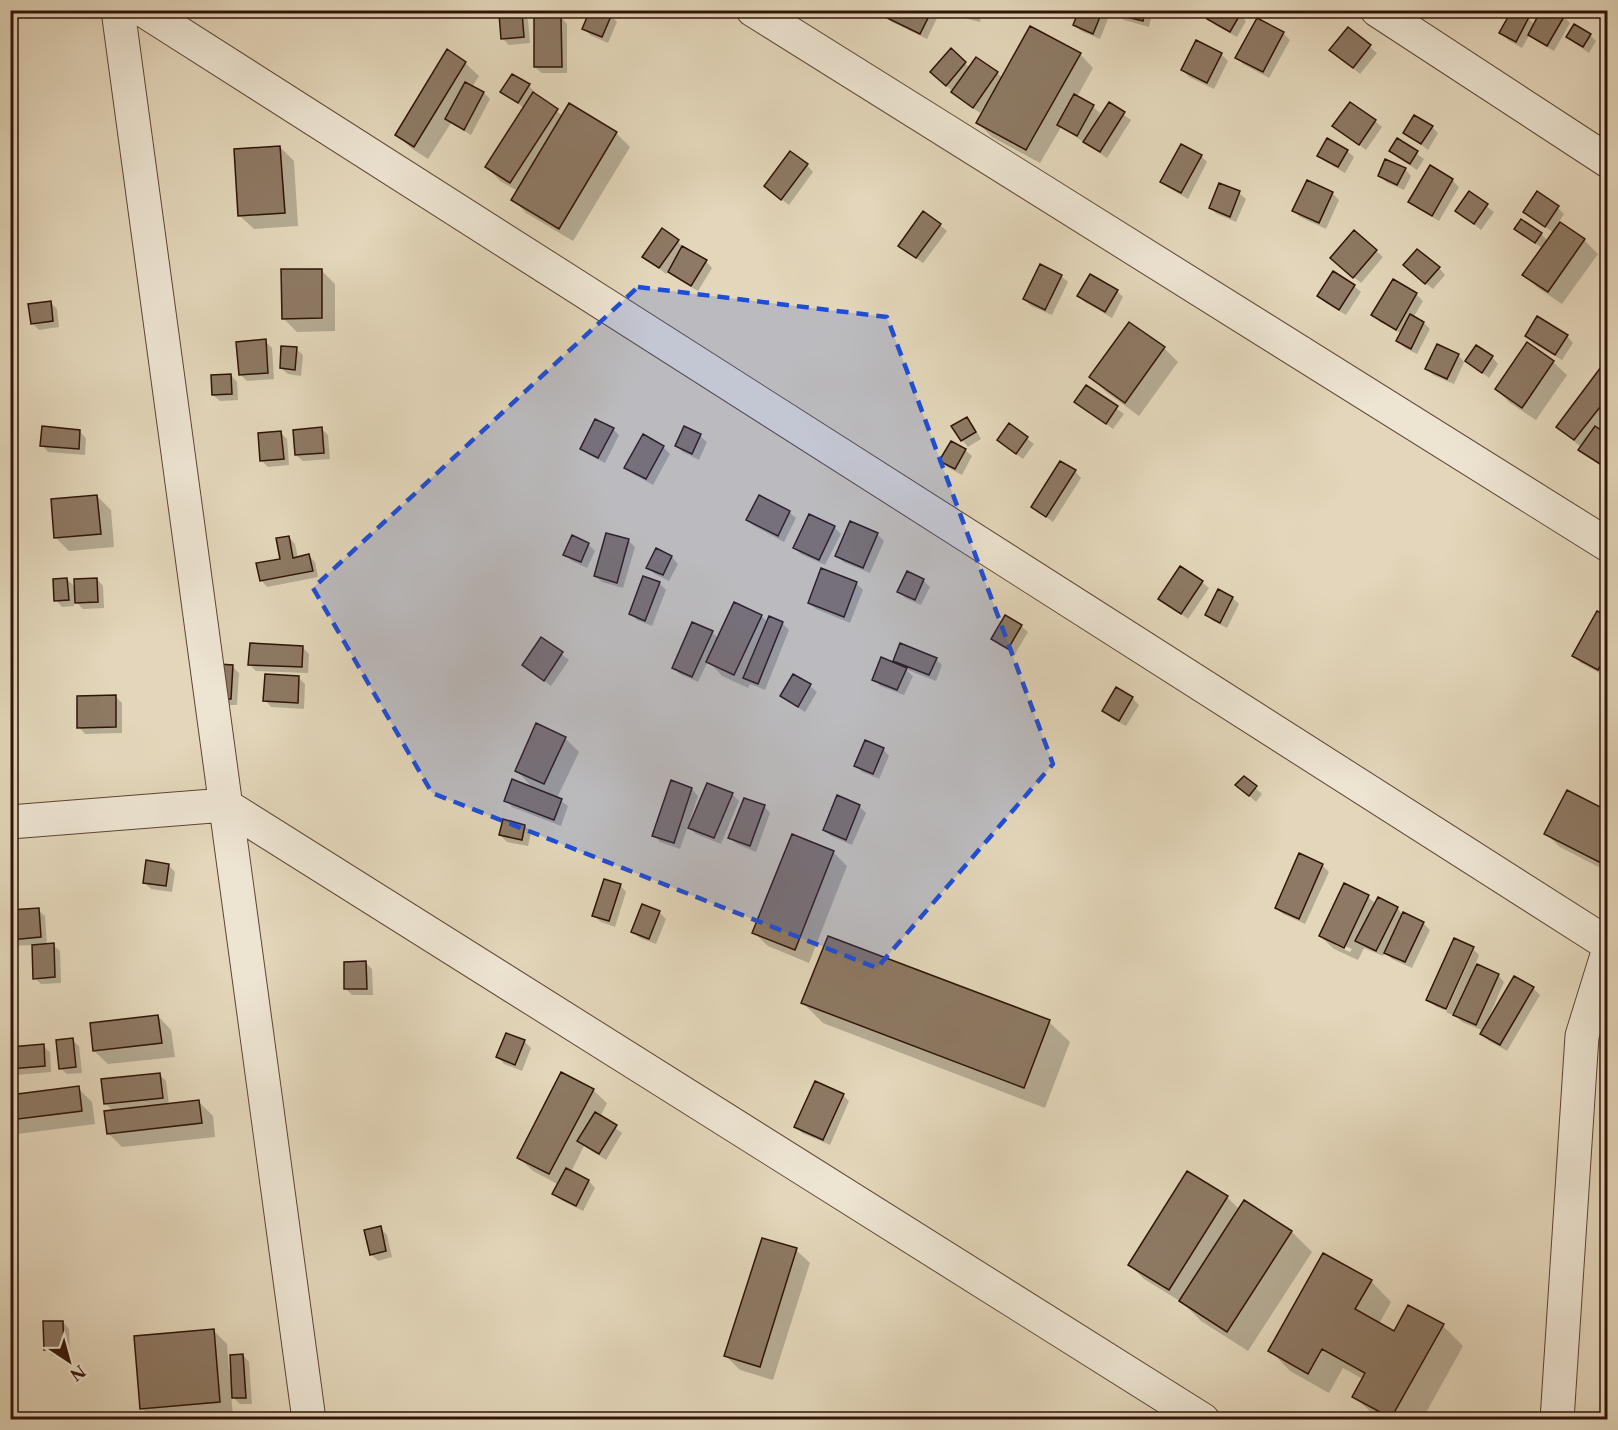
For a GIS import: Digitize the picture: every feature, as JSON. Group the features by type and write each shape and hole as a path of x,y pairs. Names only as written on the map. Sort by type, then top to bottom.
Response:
{"street":[{"path":"118,10 309,1419"},
{"path":"143,10 1608,944"},
{"path":"753,10 1608,545"},
{"path":"1377,10 1608,161"},
{"path":"10,822 225,805 1203,1419"},
{"path":"1557,1419 1582,1036 1608,952"}],"highlighted area":[{"path":"638,287 887,317 1053,764 877,968 432,793 313,588"}],"building":[{"path":"590,10 603,10 612,14 602,37 582,29"},
{"path":"884,10 932,10 920,34 881,15"},
{"path":"1079,10 1102,12 1093,34 1073,25"},
{"path":"1116,10 1145,10 1143,21 1115,14"},
{"path":"1211,10 1236,10 1241,13 1230,32 1207,19"},
{"path":"1512,10 1517,10 1529,17 1516,42 1499,33"},
{"path":"1541,10 1556,10 1565,15 1547,46 1528,35"},
{"path":"522,12 524,37 501,39 499,14"},
{"path":"561,16 562,67 534,67 534,17"},
{"path":"1257,18 1284,32 1263,72 1235,58"},
{"path":"1574,24 1591,34 1583,47 1566,37"},
{"path":"1030,26 1081,53 1026,150 976,123"},
{"path":"1348,27 1371,45 1353,68 1329,50"},
{"path":"1196,40 1222,53 1207,83 1181,70"},
{"path":"951,48 966,62 946,86 930,72"},
{"path":"447,49 466,62 414,147 395,135"},
{"path":"976,57 998,72 973,108 951,92"},
{"path":"512,74 530,84 518,103 500,92"},
{"path":"465,82 484,92 464,130 445,119"},
{"path":"533,92 558,109 510,183 485,167"},
{"path":"1074,94 1094,105 1077,136 1057,125"},
{"path":"1109,102 1125,112 1100,152 1083,142"},
{"path":"1350,102 1376,120 1359,145 1332,126"},
{"path":"569,103 617,132 559,229 511,200"},
{"path":"1414,115 1433,126 1421,144 1403,133"},
{"path":"1327,138 1348,150 1338,167 1317,156"},
{"path":"1397,138 1418,151 1410,164 1389,151"},
{"path":"1181,144 1202,155 1181,193 1160,182"},
{"path":"280,146 285,213 238,216 234,149"},
{"path":"790,151 808,164 781,200 764,186"},
{"path":"1385,159 1406,168 1397,185 1378,176"},
{"path":"1430,165 1453,179 1432,216 1408,202"},
{"path":"1307,180 1333,192 1319,223 1292,211"},
{"path":"1219,183 1240,191 1230,217 1209,208"},
{"path":"1469,191 1488,204 1474,224 1455,211"},
{"path":"1537,191 1559,206 1545,227 1523,212"},
{"path":"923,211 941,224 916,258 898,246"},
{"path":"1521,219 1542,233 1535,243 1514,229"},
{"path":"1560,222 1585,239 1548,292 1522,275"},
{"path":"662,228 679,240 659,268 642,257"},
{"path":"1354,230 1377,250 1353,278 1330,258"},
{"path":"682,246 707,260 691,286 668,272"},
{"path":"1417,249 1440,267 1425,284 1403,265"},
{"path":"1040,264 1062,275 1045,310 1023,299"},
{"path":"281,269 322,269 322,318 282,319"},
{"path":"1333,271 1355,285 1339,310 1317,296"},
{"path":"1090,274 1118,290 1105,312 1077,296"},
{"path":"1393,279 1417,293 1396,330 1371,315"},
{"path":"51,301 53,321 31,324 28,304"},
{"path":"1410,314 1424,322 1411,349 1396,341"},
{"path":"1537,316 1568,335 1555,355 1525,336"},
{"path":"1129,322 1165,347 1125,403 1089,377"},
{"path":"266,339 268,373 239,375 236,342"},
{"path":"1527,342 1554,361 1522,408 1495,389"},
{"path":"1437,344 1459,354 1447,379 1425,369"},
{"path":"1476,345 1493,356 1482,373 1465,361"},
{"path":"281,346 297,347 295,370 280,368"},
{"path":"1601,367 1608,372 1608,397 1574,440 1556,427"},
{"path":"231,374 232,394 212,395 211,375"},
{"path":"1086,385 1118,406 1106,424 1074,402"},
{"path":"967,417 976,432 961,441 951,426"},
{"path":"595,419 614,428 598,458 580,449"},
{"path":"1009,423 1028,437 1016,454 997,440"},
{"path":"42,426 80,430 79,449 40,446"},
{"path":"684,426 701,434 692,454 675,446"},
{"path":"1595,426 1608,435 1608,454 1600,464 1578,450"},
{"path":"322,427 324,453 295,455 293,430"},
{"path":"281,431 284,459 260,461 258,433"},
{"path":"643,434 664,446 646,479 624,468"},
{"path":"951,441 966,449 955,469 939,461"},
{"path":"1060,461 1076,470 1046,517 1031,507"},
{"path":"97,495 101,534 54,538 51,499"},
{"path":"759,495 790,511 778,536 746,520"},
{"path":"809,514 835,526 819,560 793,548"},
{"path":"850,521 878,533 863,568 835,556"},
{"path":"606,533 629,539 617,583 594,576"},
{"path":"572,535 589,543 581,562 563,555"},
{"path":"289,536 293,558 309,554 313,571 260,581 256,563 280,559 276,538"},
{"path":"656,548 672,556 663,575 646,568"},
{"path":"1180,566 1203,581 1181,614 1158,599"},
{"path":"821,568 857,582 844,617 808,603"},
{"path":"907,571 924,579 915,600 897,592"},
{"path":"643,576 660,582 645,621 629,614"},
{"path":"67,578 69,600 54,601 53,579"},
{"path":"97,578 98,602 75,603 74,579"},
{"path":"1218,589 1233,597 1220,623 1205,615"},
{"path":"734,602 762,615 734,675 706,662"},
{"path":"1597,611 1608,616 1608,653 1598,670 1572,656"},
{"path":"1005,615 1022,625 1008,649 991,639"},
{"path":"769,616 783,622 758,684 743,678"},
{"path":"692,622 713,631 692,677 672,668"},
{"path":"541,637 563,652 544,681 522,665"},
{"path":"250,643 303,646 302,667 248,665"},
{"path":"900,643 937,658 929,675 893,661"},
{"path":"881,657 907,668 897,690 872,680"},
{"path":"218,664 233,665 231,699 216,699"},
{"path":"265,674 299,676 298,703 263,701"},
{"path":"793,674 811,684 798,707 780,696"},
{"path":"1116,687 1133,697 1119,721 1102,711"},
{"path":"116,695 116,727 77,728 77,696"},
{"path":"536,723 566,737 544,784 515,771"},
{"path":"865,740 884,748 873,774 854,766"},
{"path":"1244,776 1257,786 1249,796 1235,785"},
{"path":"512,779 562,799 554,820 504,801"},
{"path":"671,780 692,788 674,843 652,836"},
{"path":"707,783 733,793 714,838 688,828"},
{"path":"1567,790 1608,811 1608,860 1605,865 1544,834"},
{"path":"837,795 860,805 846,840 823,830"},
{"path":"744,798 765,805 750,846 728,838"},
{"path":"503,819 525,825 522,840 499,835"},
{"path":"792,834 834,851 795,950 752,933"},
{"path":"1299,853 1323,864 1299,919 1275,908"},
{"path":"146,860 169,864 166,886 143,883"},
{"path":"604,879 621,884 609,921 592,916"},
{"path":"1344,883 1369,895 1344,948 1319,936"},
{"path":"1378,897 1398,907 1376,951 1355,941"},
{"path":"642,904 660,911 649,939 631,932"},
{"path":"39,908 41,937 10,940 10,910"},
{"path":"1403,912 1424,922 1405,962 1384,953"},
{"path":"828,936 1050,1020 1024,1088 801,1003"},
{"path":"1454,938 1474,947 1446,1009 1426,1000"},
{"path":"54,943 55,977 33,979 32,945"},
{"path":"366,961 367,989 344,989 344,962"},
{"path":"1477,964 1499,974 1476,1025 1453,1015"},
{"path":"1514,976 1534,987 1500,1045 1480,1034"},
{"path":"158,1015 162,1043 93,1051 90,1023"},
{"path":"506,1033 525,1040 515,1065 496,1057"},
{"path":"73,1038 76,1067 59,1069 56,1040"},
{"path":"44,1044 45,1066 10,1069 10,1047"},
{"path":"561,1072 594,1089 549,1174 517,1158"},
{"path":"160,1073 163,1098 104,1104 101,1079"},
{"path":"815,1081 844,1094 823,1140 794,1127"},
{"path":"79,1086 82,1111 10,1120 10,1095"},
{"path":"199,1100 202,1123 107,1134 104,1111"},
{"path":"595,1112 617,1125 599,1154 577,1141"},
{"path":"566,1168 589,1180 576,1206 552,1194"},
{"path":"1187,1171 1228,1196 1169,1290 1128,1265"},
{"path":"1244,1200 1292,1231 1227,1332 1179,1301"},
{"path":"381,1226 386,1251 370,1255 364,1230"},
{"path":"762,1238 797,1248 760,1367 724,1356"},
{"path":"1323,1253 1372,1280 1355,1309 1394,1331 1408,1305 1444,1324 1391,1418 1352,1397 1365,1373 1322,1349 1308,1374 1268,1351"},
{"path":"43,1321 63,1321 64,1349 44,1350"},
{"path":"214,1329 220,1402 140,1409 134,1336"},
{"path":"243,1354 246,1398 232,1398 230,1355"}]}
